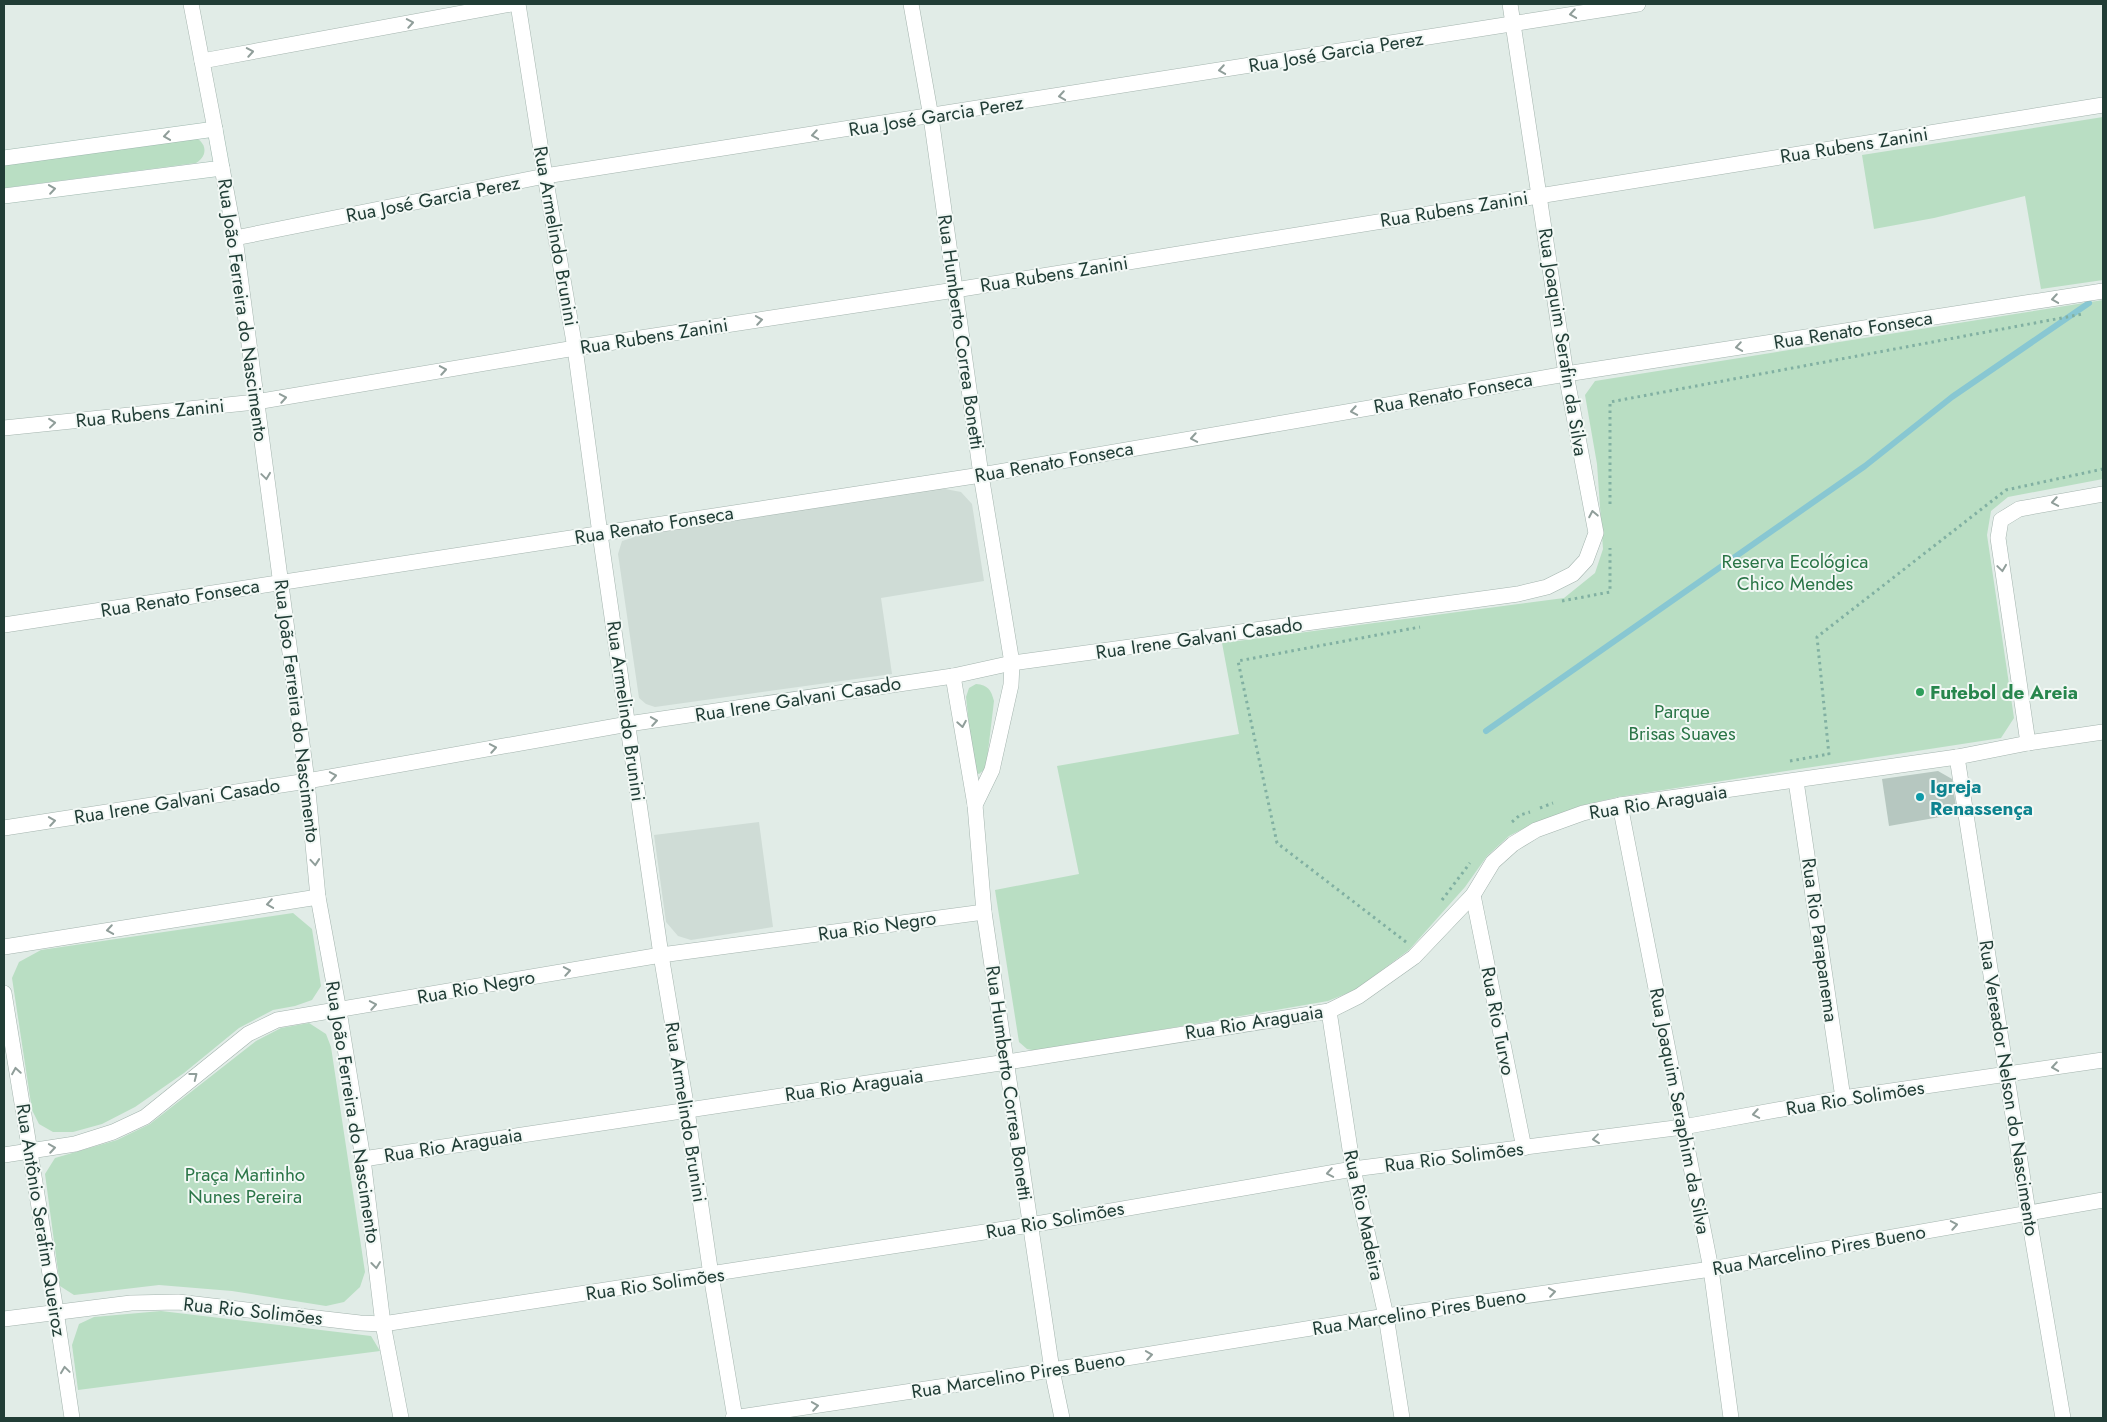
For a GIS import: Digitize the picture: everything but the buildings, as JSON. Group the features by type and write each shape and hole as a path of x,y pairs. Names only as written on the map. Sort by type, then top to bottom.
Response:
{"street":[{"name":"Rua João Ferreira do Nascimento","path":"191,4 236,238 307,781 318,897 339,1010 363,1159 383,1324 401,1418"},
{"path":"202,61 511,4"},
{"name":"Rua Armelindo Brunini","path":"518,4 575,348 600,534 662,955 734,1418"},
{"name":"Rua Humberto Correa Bonetti","path":"911,4 931,117 981,475 1012,664 1011,685 992,770 975,805"},
{"name":"Rua Joaquim Serafin da Silva","path":"1510,4 1566,374 1596,533 1586,560"},
{"name":"Rua José Garcia Perez","path":"236,238 545,176 931,117 1638,4"},
{"name":"Rua Rubens Zanini","path":"4,428 256,402 575,348 955,290 2103,105"},
{"path":"4,158 215,129"},
{"path":"4,196 222,168"},
{"name":"Rua Renato Fonseca","path":"4,625 981,475 1566,374 2103,291"},
{"path":"2028,743 1998,538 2000,520 2019,509 2103,494"},
{"name":"Rua Irene Galvani Casado","path":"4,828 307,781 628,724 954,676 1012,664 1518,594 1547,587 1573,574 1586,560"},
{"name":"Rua Humberto Correa Bonetti","path":"954,676 975,805 984,912 1052,1370 1062,1418"},
{"name":"Rua Rio Araguaia","path":"363,1159 1007,1062 1329,1010 1359,996 1414,957 1473,895 1493,862 1513,844 1536,830 1583,813 1620,805 1957,757 2028,743 2103,732"},
{"name":"Rua Vereador Nelson do Nascimento","path":"1957,757 2028,1212 2063,1418"},
{"name":"Rua Rio Parapanema","path":"1796,781 1843,1098"},
{"name":"Rua Joaquim Seraphim da Silva","path":"1620,805 1711,1269 1731,1418"},
{"name":"Rua Rio Turvo","path":"1473,895 1524,1148"},
{"path":"4,947 318,897"},
{"name":"Rua Rio Negro","path":"4,1155 75,1144 113,1132 145,1117 248,1034 277,1020 662,955 984,912"},
{"name":"Rua Antônio Serafim Queiroz","path":"4,993 72,1418"},
{"name":"Rua Rio Madeira","path":"1329,1010 1353,1169 1386,1316 1402,1418"},
{"name":"Rua Rio Solimões","path":"4,1319 131,1303 178,1302 383,1324 1030,1225 1353,1169 1683,1127 1843,1098 2103,1060"},
{"name":"Rua Marcelino Pires Bueno","path":"734,1418 1052,1370 1386,1316 1711,1269 2103,1200"}],"path":[{"path":"1610,512 1610,402 2086,313"},
{"path":"1782,762 1829,754 1817,636 2006,490 2103,469"},
{"path":"1562,601 1610,592 1610,542"},
{"path":"1408,944 1277,843 1238,661 1424,626"},
{"path":"1509,824 1520,815 1559,801"},
{"path":"1437,906 1472,861"}],"shaded area":[{"path":"940,488 961,492 972,504 984,581 881,598 892,674 655,707 646,704 639,698 618,554 622,541 638,536"},
{"path":"759,822 773,927 691,940 678,936 666,922 654,835"}],"green space":[{"path":"2103,117 2103,280 2041,289 2025,196 1934,218 1874,229 1862,155"},
{"path":"194,137 201,142 204,149 203,156 196,163 4,188 4,163"},
{"name":"Reserva Ecológica Chico Mendes","path":"2103,300 2103,479 2008,497 1991,511 1987,535 2014,718 2001,738 1618,797 1580,806 1532,824 1509,836 1487,856 1465,887 1409,950 1355,990 1328,1001 1037,1051 1027,1049 1019,1042 995,890 1079,874 1057,766 1239,734 1222,643 1564,598 1595,573 1603,549 1597,464 1585,395 1595,381"},
{"path":"976,684 988,689 994,701 986,768 979,774 974,772 966,697 969,688"},
{"path":"293,913 312,929 321,986 312,1000 295,1006 273,1010 239,1028 184,1073 135,1107 102,1124 73,1132 53,1132 39,1124 32,1110 12,978 19,962 41,950"},
{"name":"Praça Martinho Nunes Pereira","path":"309,1023 326,1034 331,1047 365,1272 360,1287 344,1302 326,1306 232,1291 159,1285 74,1295 60,1286 45,1174 55,1158 117,1140 150,1124 256,1041 281,1028"},
{"path":"161,1311 371,1336 380,1351 78,1390 72,1345 79,1324 94,1317"}],"waterway":[{"path":"1486,731 1865,466 1952,397 2089,303"}],"place":[{"name":"Futebol de Areia","path":"1920,692"},
{"name":"Igreja Renassença","path":"1920,797"}],"park label":[{"name":"Parque Brisas Suaves","path":"1682,722"}]}
